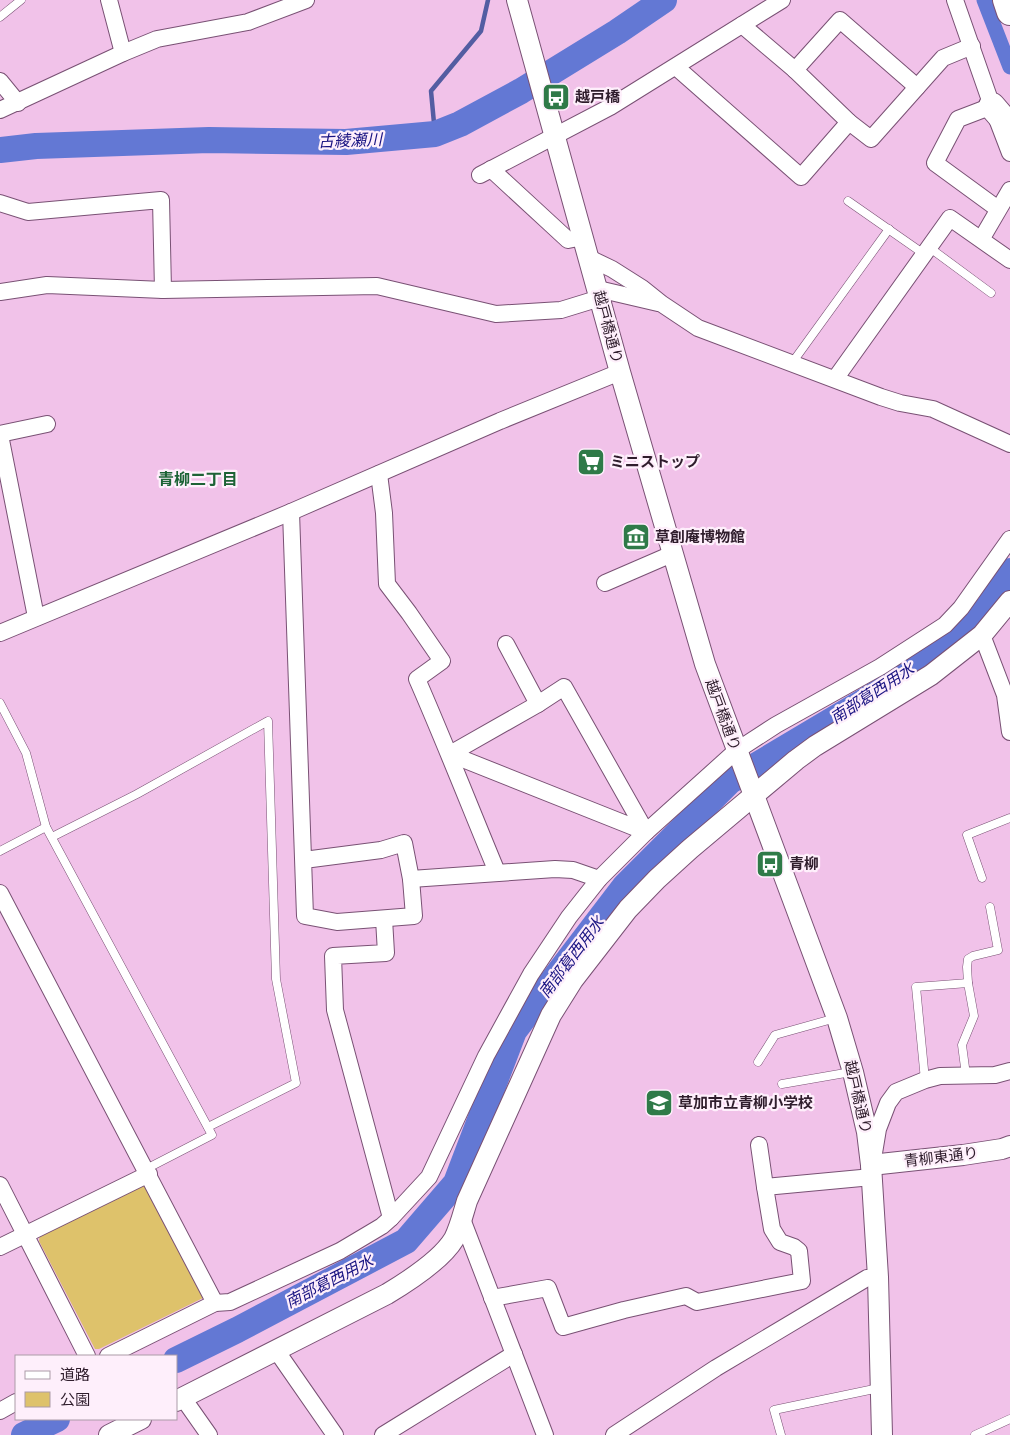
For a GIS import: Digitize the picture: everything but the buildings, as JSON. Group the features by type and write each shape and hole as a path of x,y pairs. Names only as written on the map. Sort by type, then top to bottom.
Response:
{"highway":[{"path":"1006,0 1010,12"},
{"path":"992,106 1010,128"}],"street":[{"path":"109,0 123,52"},
{"path":"0,110 123,52 157,39 248,22 306,0"},
{"name":"越戸橋通り","path":"517,0 620,372 705,664 837,1018 853,1072 867,1132 872,1171 878,1277 882,1435"},
{"path":"583,237 568,240 486,172 541,142 555,137 676,67 782,0"},
{"path":"955,0 1010,153"},
{"path":"795,70 840,20 917,88"},
{"path":"742,25 871,139 943,58 972,46"},
{"path":"676,67 801,177 850,122"},
{"path":"0,81 18,103"},
{"path":"992,106 958,119 935,163 998,208"},
{"path":"982,238 1010,190"},
{"path":"0,203 28,212 161,200 163,290"},
{"path":"835,378 950,218 982,238 1010,260"},
{"path":"589,258 612,269 642,288 698,328 835,378 881,397 900,403 933,409 1010,444"},
{"path":"0,292 47,285 163,290 377,286 496,314 561,310 599,293 662,304"},
{"path":"0,633 620,372"},
{"path":"36,617 0,434 47,424"},
{"path":"379,474 384,514 387,584 442,661 417,679 450,754 455,772 497,872"},
{"path":"291,512 305,916 337,922 414,916 411,879 404,843 381,850 304,860"},
{"path":"110,1355 216,1303 230,1302 340,1251 382,1226 391,1218 429,1177 486,1056 532,974 569,917 599,879 646,832 738,754 776,725 880,667 945,624 961,608 1010,539"},
{"path":"605,583 672,554"},
{"path":"209,1435 180,1399 387,1294 410,1280 453,1240 467,1201 551,1015 573,980 628,910 657,879 752,792 815,746 931,675 982,635 1010,601"},
{"path":"982,635 1006,682 1005,695 1010,732"},
{"path":"506,644 538,704"},
{"path":"450,754 564,687 646,832"},
{"path":"450,754 646,832"},
{"path":"411,879 555,869 573,870 599,879"},
{"path":"0,893 216,1303"},
{"path":"384,919 386,953 333,956 335,1010 391,1218"},
{"path":"765,1187 872,1171 878,1129 888,1102 896,1092 940,1076 995,1075 1010,1071"},
{"path":"492,1298 548,1288 563,1327 624,1310 686,1296 697,1302 802,1281 799,1251 780,1242 772,1229 759,1145"},
{"name":"青柳東通り","path":"872,1171 1002,1149 1010,1146"},
{"path":"0,1246 147,1171"},
{"path":"0,1185 86,1355"},
{"path":"462,1219 545,1435"},
{"path":"614,1435 716,1368 867,1278 878,1277"},
{"path":"276,1350 335,1435"},
{"path":"383,1435 514,1354"},
{"path":"0,1411 15,1403"},
{"path":"109,1435 139,1420"}],"lane":[{"path":"0,17 21,0"},
{"path":"848,201 991,293"},
{"path":"792,363 889,229"},
{"path":"0,703 26,753 46,827 212,1135 147,1171"},
{"path":"52,837 137,794 268,722 276,979 296,1082 208,1127"},
{"path":"982,878 967,835 1010,818"},
{"path":"0,851 46,827"},
{"path":"966,1075 962,1045 974,1016 968,983 968,959 998,950 990,908"},
{"path":"925,1080 916,987 968,983"},
{"path":"758,1062 775,1035 837,1018"},
{"path":"782,1084 853,1072"},
{"path":"781,1435 774,1410 881,1388"},
{"path":"975,1435 1010,1419"}],"green space":[{"path":"147,1180 204,1293 203,1298 99,1349 95,1349 39,1241 40,1233"}],"waterway":[{"path":"435,134 431,91 481,31 488,0"},
{"name":"古綾瀬川","path":"0,150 36,146 209,140 346,142 435,134 460,124 521,91 617,32 664,0"},
{"path":"984,0 1010,67"},
{"name":"南部葛西用水","path":"178,1359 406,1241 456,1183 514,1031 625,886 730,781 888,687 988,608 1010,571"},
{"name":"南部葛西用水","path":"24,1435 55,1420"}],"place":[{"name":"越戸橋","path":"556,97"},
{"name":"ミニストップ","path":"591,462"},
{"name":"草創庵博物館","path":"636,537"},
{"name":"青柳","path":"770,864"},
{"name":"草加市立青柳小学校","path":"659,1103"}],"district":[{"name":"青柳二丁目","path":"198,479"}]}
